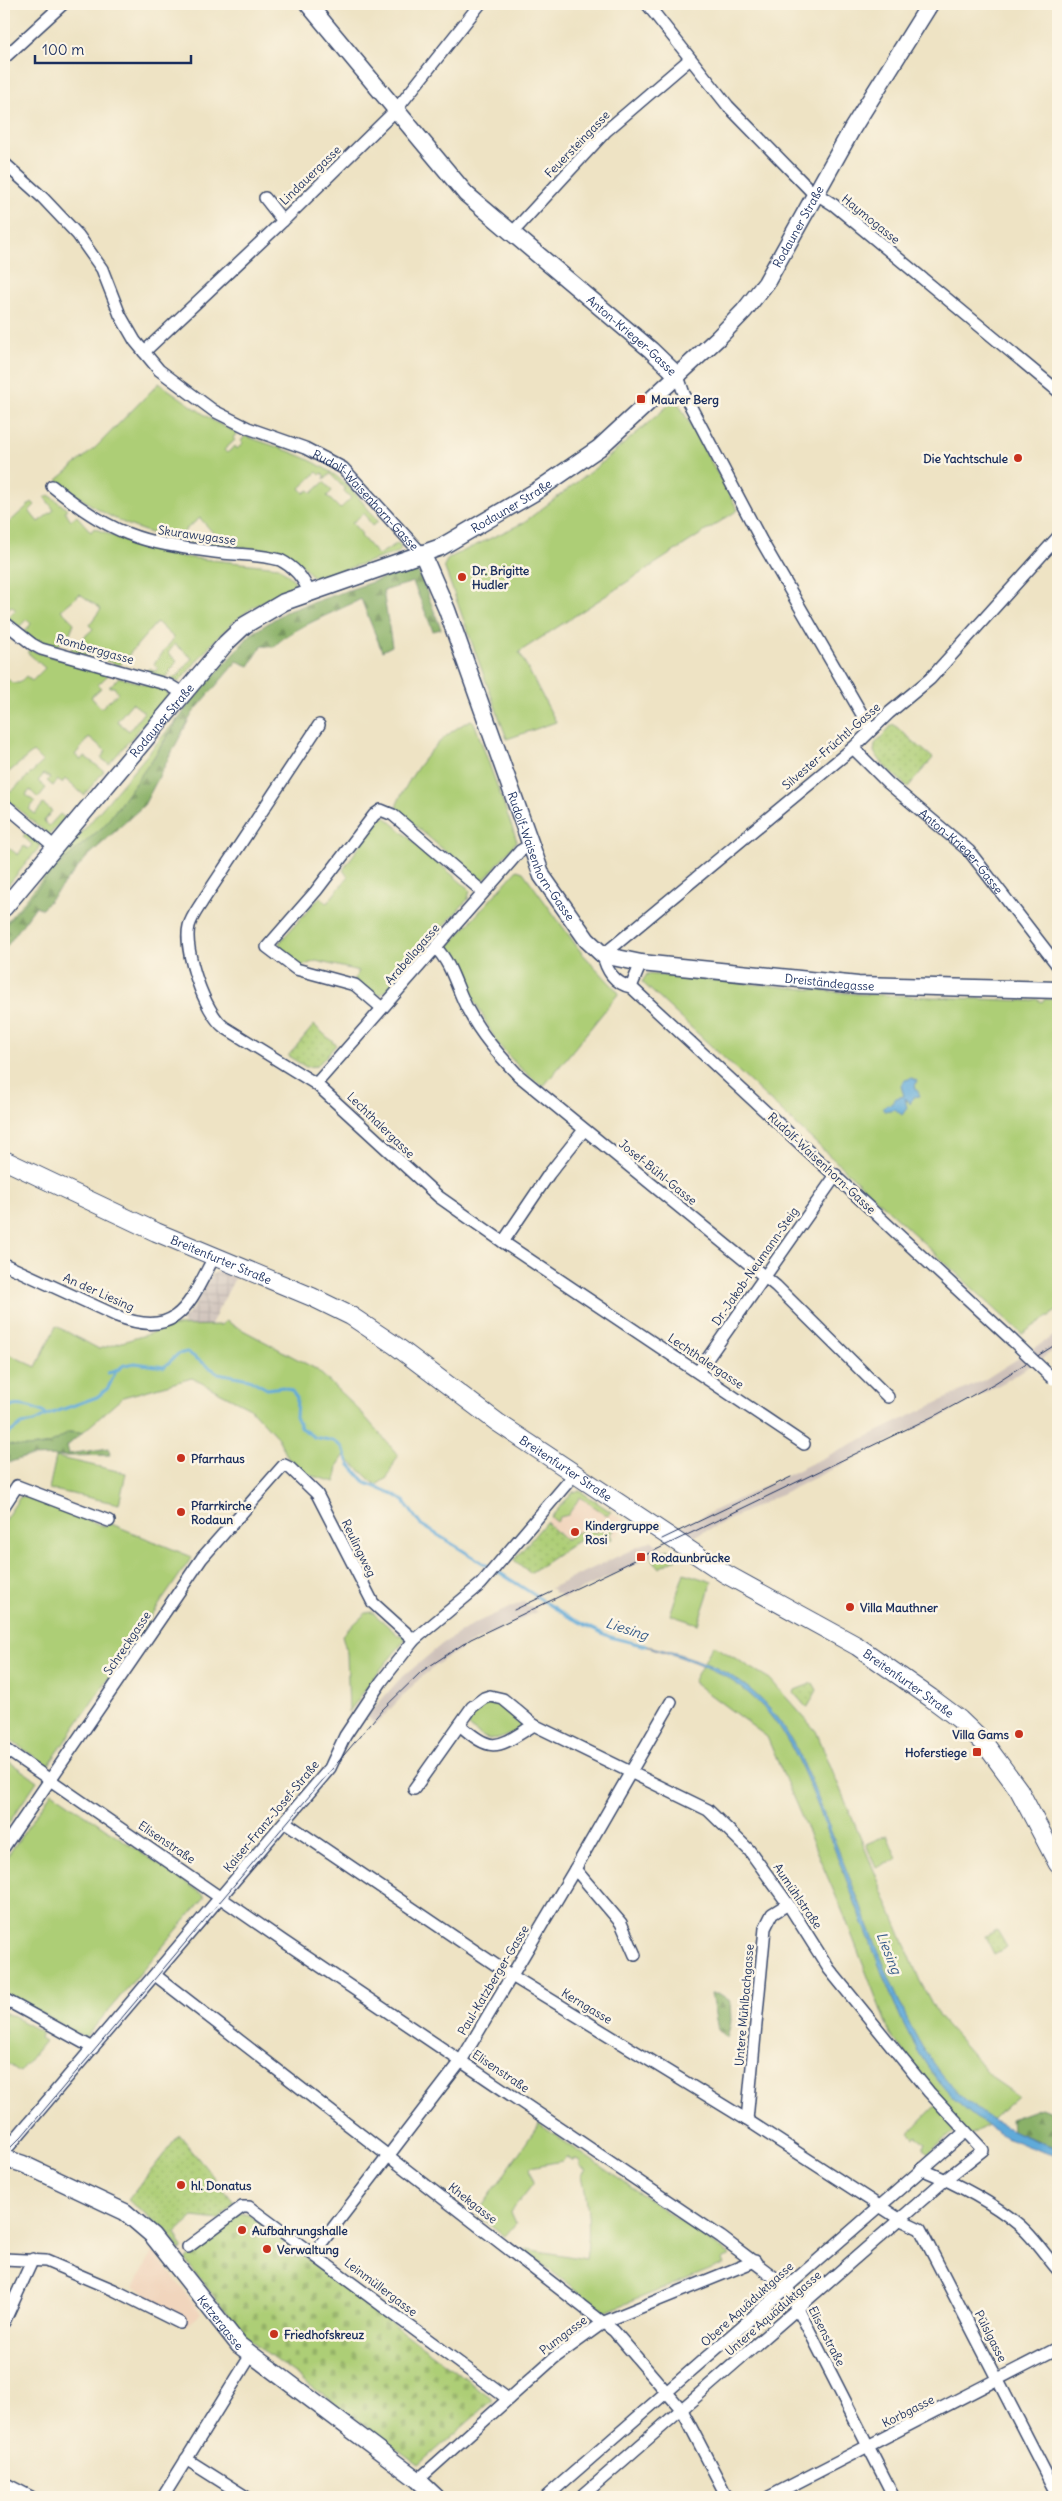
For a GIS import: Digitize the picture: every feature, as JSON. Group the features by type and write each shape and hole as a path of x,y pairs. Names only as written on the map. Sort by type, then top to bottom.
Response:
{"main road":[{"name":"Anton-Krieger-Gasse","path":"308,4 466,194 658,356 678,376"},
{"name":"Rodauner Straße","path":"4,908 226,643 245,625 284,602 309,592 441,547 535,492 600,448 678,376 744,311 766,283 852,129 930,4"},
{"name":"Rudolf-Waisenhorn-Gasse","path":"422,555 447,610 542,876 587,940 603,955"},
{"name":"Dreiständegasse","path":"603,955 640,963 858,985 1058,990"},
{"name":"Breitenfurter Straße","path":"4,1160 214,1258 285,1285 351,1316 396,1346 497,1422 724,1574 857,1646 958,1719 985,1744 1012,1778 1058,1864"},
{"name":"Ketzergasse","path":"4,2158 23,2164 125,2212 139,2222 170,2258 229,2334 250,2355 418,2480 436,2497"}],"street":[{"path":"4,58 63,4"},
{"name":"Lindauergasse","path":"144,352 283,221 396,110 480,4"},
{"name":"Haymogasse","path":"647,4 728,106 816,194 834,205 1058,391"},
{"name":"Feuersteingasse","path":"512,233 606,131 690,60"},
{"name":"Rudolf-Waisenhorn-Gasse","path":"4,163 43,198 78,235 102,269 120,315 144,352 160,370 214,411 248,428 312,451 343,468 422,555"},
{"path":"265,198 283,221"},
{"name":"Anton-Krieger-Gasse","path":"678,376 684,394 761,540 871,730"},
{"name":"Skurawygasse","path":"52,486 95,519 136,538 168,546 280,560 293,568 304,581 309,592"},
{"name":"Silvester-Früchtl-Gasse","path":"603,955 853,748 930,679 1058,537"},
{"name":"Romberggasse","path":"4,622 27,641 41,648 169,685 184,694"},
{"name":"Lechthalergasse","path":"319,725 202,902 188,928 191,966 212,1013 219,1023 316,1084 439,1197 502,1242 804,1444"},
{"name":"Anton-Krieger-Gasse","path":"853,748 888,784 969,851 1058,966"},
{"path":"4,804 56,848"},
{"path":"382,1008 355,985 296,969 267,947 318,889 374,815 381,810 393,815 483,892"},
{"name":"Arabellagasse","path":"316,1084 483,892 520,851 530,845"},
{"name":"Josef-Bühl-Gasse","path":"436,948 445,959 468,1011 493,1049 518,1075 764,1276 888,1398"},
{"name":"Rudolf-Waisenhorn-Gasse","path":"603,955 606,969 622,986 630,987 836,1175 1056,1382"},
{"path":"630,987 640,963"},
{"path":"502,1242 549,1174 584,1130"},
{"name":"Dr.-Jakob-Neumann-Steig","path":"698,1372 836,1175"},
{"name":"An der Liesing","path":"4,1264 135,1324 147,1325 165,1322 180,1313 188,1304 214,1258"},
{"name":"Reulingweg","path":"284,1465 290,1468 317,1494 373,1603 414,1640"},
{"name":"Schreckgasse","path":"4,1847 202,1558 284,1465"},
{"name":"Kaiser-Franz-Josef-Straße","path":"4,2152 330,1768 345,1736 381,1682 414,1640 481,1584 574,1475"},
{"path":"4,1506 17,1486 109,1521"},
{"name":"Aumühlstraße","path":"414,1790 478,1702 490,1696 503,1699 534,1725 632,1771 708,1810 749,1850 788,1904 829,1969 929,2092 983,2150"},
{"name":"Paul-Katzberger-Gasse","path":"313,2254 461,2061 671,1702"},
{"path":"460,1725 476,1739 494,1746 505,1743 534,1725"},
{"name":"Elisenstraße","path":"4,1748 282,1941 755,2261 787,2287 894,2497"},
{"name":"Kerngasse","path":"285,1822 512,1976 747,2120 880,2206"},
{"path":"575,1869 621,1923 636,1955"},
{"name":"Untere Mühlbachgasse","path":"747,2120 765,1928 772,1914 788,1904"},
{"name":"Khekgasse","path":"155,1975 614,2331 682,2410 727,2497"},
{"path":"4,1999 93,2048"},
{"name":"Obere Aquäduktgasse","path":"546,2497 668,2393 920,2169 965,2132"},
{"name":"Untere Aquäduktgasse","path":"581,2497 946,2179 983,2150"},
{"path":"920,2169 946,2179 987,2202 1019,2224 1058,2270"},
{"name":"Pülslgasse","path":"880,2206 901,2220 920,2229 1058,2497"},
{"name":"Leinmüllergasse","path":"188,2247 242,2207 249,2207 508,2399"},
{"path":"4,2322 32,2258"},
{"path":"4,2259 32,2258 46,2260 114,2290 180,2323"},
{"name":"Pumgasse","path":"418,2480 554,2358 604,2322 755,2261"},
{"name":"Korbgasse","path":"769,2497 998,2381 1058,2348"},
{"path":"163,2497 250,2355"},
{"path":"186,2459 246,2497"},
{"path":"4,2483 31,2497"}],"shaded area":[{"path":"219,1271 235,1278 210,1326 186,1326 181,1321 194,1307 212,1274"},
{"path":"1058,1333 1058,1348 1006,1381 950,1412 689,1539 686,1534 681,1534 679,1529 676,1529 984,1380"},
{"name":"Kindergruppe Rosi","path":"580,1491 626,1522 616,1537 613,1531 610,1533 612,1539 605,1541 578,1541 530,1573 514,1560 573,1492"},
{"path":"652,1540 665,1550 562,1599 560,1594 555,1594 553,1589 549,1589"},
{"path":"525,1601 527,1606 532,1606 535,1611 538,1611 470,1644 443,1660 420,1678 375,1725 367,1716 399,1680 442,1644 475,1623"},
{"path":"153,2251 201,2313 187,2325 154,2306 142,2291 134,2287"}],"green space":[{"path":"159,383 215,422 237,433 233,438 235,440 224,450 227,453 235,446 237,449 243,443 241,441 245,436 292,453 326,469 342,480 378,521 372,526 364,513 352,523 378,555 398,543 401,547 399,552 315,579 300,563 286,554 271,550 189,542 196,534 198,537 203,533 211,537 215,535 200,518 185,530 180,541 144,531 101,511 57,480 96,447","holes":["317,472 320,475 322,473 325,476 324,479 330,474 351,498 340,509 327,496 332,491 324,482 312,493 309,490 304,493 300,488"]},
{"path":"676,399 738,510 519,652 556,722 507,739 444,566 447,560 453,556 523,523 598,466"},
{"path":"49,495 67,509 65,511 71,520 77,516 91,532 94,528 149,550 183,557 279,567 295,581 293,588 257,605 242,615 229,626 179,682 171,680 174,676 176,678 192,658 175,644 168,653 177,661 166,678 147,673 150,668 155,672 158,668 154,664 174,638 157,622 120,665 70,650 93,629 89,625 101,609 80,594 61,610 74,623 70,633 57,646 33,639 24,632 31,624 27,619 19,627 8,617 16,610 11,606 4,613 4,527 32,502 35,505 29,511 38,522 54,510 45,498"},
{"path":"415,570 421,577 441,629 433,631 413,582 383,591 392,646 382,651 361,599 302,627 274,647 262,646 249,666 237,661 192,714 144,805 87,857 42,909 36,906 4,950 4,928 9,921 57,866 104,826 152,760 188,705 250,635 285,612 404,571"},
{"path":"29,650 109,674 98,685 101,688 91,697 101,708 118,693 114,687 109,687 119,677 167,691 168,696 109,764 101,758 106,751 89,737 75,755 81,760 84,756 104,771 84,795 65,779 62,783 57,780 53,786 47,781 50,778 44,774 38,781 46,788 38,798 30,790 26,795 35,802 29,809 35,814 43,804 52,811 44,821 49,826 60,814 65,818 49,835 4,797 5,787 11,792 43,762 33,752 9,772 7,770 4,773 6,768 4,765 4,675 12,683 19,683 26,676 32,681 45,668 27,652","holes":["132,703 144,712 129,731 117,721"]},
{"path":"178,718 152,760 104,826 57,866 4,928 4,925"},
{"path":"471,720 474,722 517,841 485,879 482,880 474,876 397,810 397,804 410,779 436,745 458,727"},
{"path":"893,724 933,758 908,787 885,767 874,752 875,744"},
{"path":"385,817 470,890 468,899 386,991 380,995 371,993 354,980 359,971 316,961 299,967 284,953 279,943 320,897 327,903 348,877 343,870 378,819"},
{"path":"27,832 42,844 4,890 4,844 18,855 24,846 28,849 32,845 23,836"},
{"path":"517,870 523,872 581,952 619,993 543,1087 518,1066 497,1043 447,948"},
{"path":"647,974 858,994 1029,1001 1036,999 1042,1002 1044,999 1058,1000 1058,1310 1022,1334 642,982"},
{"path":"314,1025 336,1045 317,1066 306,1067 288,1056"},
{"path":"226,1321 316,1369 360,1411 398,1455 387,1478 376,1485 344,1456 338,1465 336,1482 304,1474 288,1458 278,1438 250,1408 192,1378 123,1397 82,1433 68,1432 55,1443 23,1448 4,1445 4,1352 36,1367 56,1326 99,1349 175,1326 221,1325"},
{"path":"68,1432 82,1433 67,1446 69,1454 109,1448 110,1455 26,1457 4,1464 5,1444 23,1447 46,1445 61,1438"},
{"path":"56,1457 126,1473 119,1504 49,1489"},
{"path":"580,1491 611,1512 608,1516 580,1497 568,1515 560,1517 557,1522 551,1517 573,1492"},
{"path":"26,1496 106,1527 109,1523 192,1557 48,1766 4,1736 4,1521 20,1497"},
{"path":"546,1522 565,1540 575,1533 588,1529 596,1533 599,1529 605,1533 612,1526 614,1531 610,1533 612,1539 605,1541 578,1541 530,1573 514,1560"},
{"path":"668,1549 676,1559 659,1568 652,1558"},
{"path":"684,1573 712,1582 698,1624 670,1615"},
{"path":"372,1612 398,1635 405,1635 405,1640 375,1676 349,1712 347,1653 342,1635 366,1613"},
{"path":"713,1645 770,1679 816,1731 920,1981 939,2017 995,2080 1018,2096 986,2125 969,2136 890,2034 844,1915 767,1737 693,1682"},
{"path":"813,1683 817,1690 806,1707 794,1693 795,1690"},
{"path":"489,1702 504,1705 522,1722 520,1728 494,1740 483,1737 469,1727 469,1720 479,1707"},
{"path":"4,1758 37,1781 4,1830"},
{"path":"52,1792 204,1895 204,1898 85,2038 4,1993 4,1861"},
{"path":"887,1835 897,1859 876,1868 866,1844"},
{"path":"997,1930 1007,1947 994,1954 985,1936"},
{"path":"711,1994 720,1994 730,2001 731,2021 727,2039 718,2030"},
{"path":"4,2012 42,2032 40,2038 45,2041 20,2072 4,2061"},
{"path":"936,2105 957,2129 928,2154 923,2149 926,2143 916,2136 914,2138 909,2133"},
{"path":"1041,2108 1058,2115 1058,2148 1012,2131 1011,2119"},
{"path":"539,2124 731,2256 722,2260 724,2264 605,2312 525,2251 526,2249 586,2259 588,2217 582,2175 586,2170 580,2166 580,2161 566,2157 562,2161 530,2167 533,2184 511,2212 516,2223 505,2236 477,2214"},
{"path":"179,2135 234,2202 219,2220 193,2217 175,2233 183,2248 180,2250 166,2230 128,2200"},
{"path":"240,2213 249,2215 493,2400 419,2465 267,2354 243,2333 185,2260"}],"water":[{"path":"912,1078 917,1081 915,1086 920,1096 913,1097 910,1104 905,1098 907,1108 902,1115 895,1109 884,1111 883,1109 886,1105 891,1104 896,1098 904,1096 901,1086 905,1080"},
{"name":"Liesing","path":"642,1645 686,1656 714,1667 752,1691 776,1717 803,1762 888,1975 919,2041 937,2069 959,2094 986,2115 1018,2133 1058,2148 1058,2156 1018,2142 985,2125 958,2103 935,2077 916,2048 885,1981 807,1779 790,1745 769,1714 742,1688 719,1673 694,1662"}],"waterway":[{"name":"Liesing","path":"4,1437 22,1424 34,1422 47,1415 97,1397 108,1388 116,1371 124,1365 135,1363 164,1367 178,1354 187,1352 218,1373 249,1379 267,1389 283,1387 292,1391 297,1398 296,1418 301,1428 314,1437 334,1441 342,1447 350,1465 366,1483 395,1495 404,1501 420,1524 491,1568"},
{"name":"Liesing","path":"108,1373 116,1371"},
{"path":"4,1410 20,1405 46,1414"},
{"name":"Liesing","path":"497,1571 567,1616 610,1637 646,1646"}],"tram line":[{"path":"4,2154 22,2136 382,1710 422,1671 471,1639 938,1414 995,1383 1058,1343"},
{"path":"662,1539 791,1477"},
{"path":"514,1610 552,1592"}],"place":[{"name":"Maurer Berg","path":"641,399"},
{"name":"Die Yachtschule","path":"1018,458"},
{"name":"Dr. Brigitte Hudler","path":"462,577"},
{"name":"Pfarrhaus","path":"181,1458"},
{"name":"Pfarrkirche Rodaun","path":"181,1512"},
{"name":"Kindergruppe Rosi","path":"575,1532"},
{"name":"Rodaunbrücke","path":"641,1557"},
{"name":"Villa Mauthner","path":"850,1607"},
{"name":"Villa Gams","path":"1019,1734"},
{"name":"Hoferstiege","path":"977,1752"},
{"name":"hl. Donatus","path":"181,2185"},
{"name":"Aufbahrungshalle","path":"242,2230"},
{"name":"Verwaltung","path":"267,2249"},
{"name":"Friedhofskreuz","path":"274,2334"}]}
